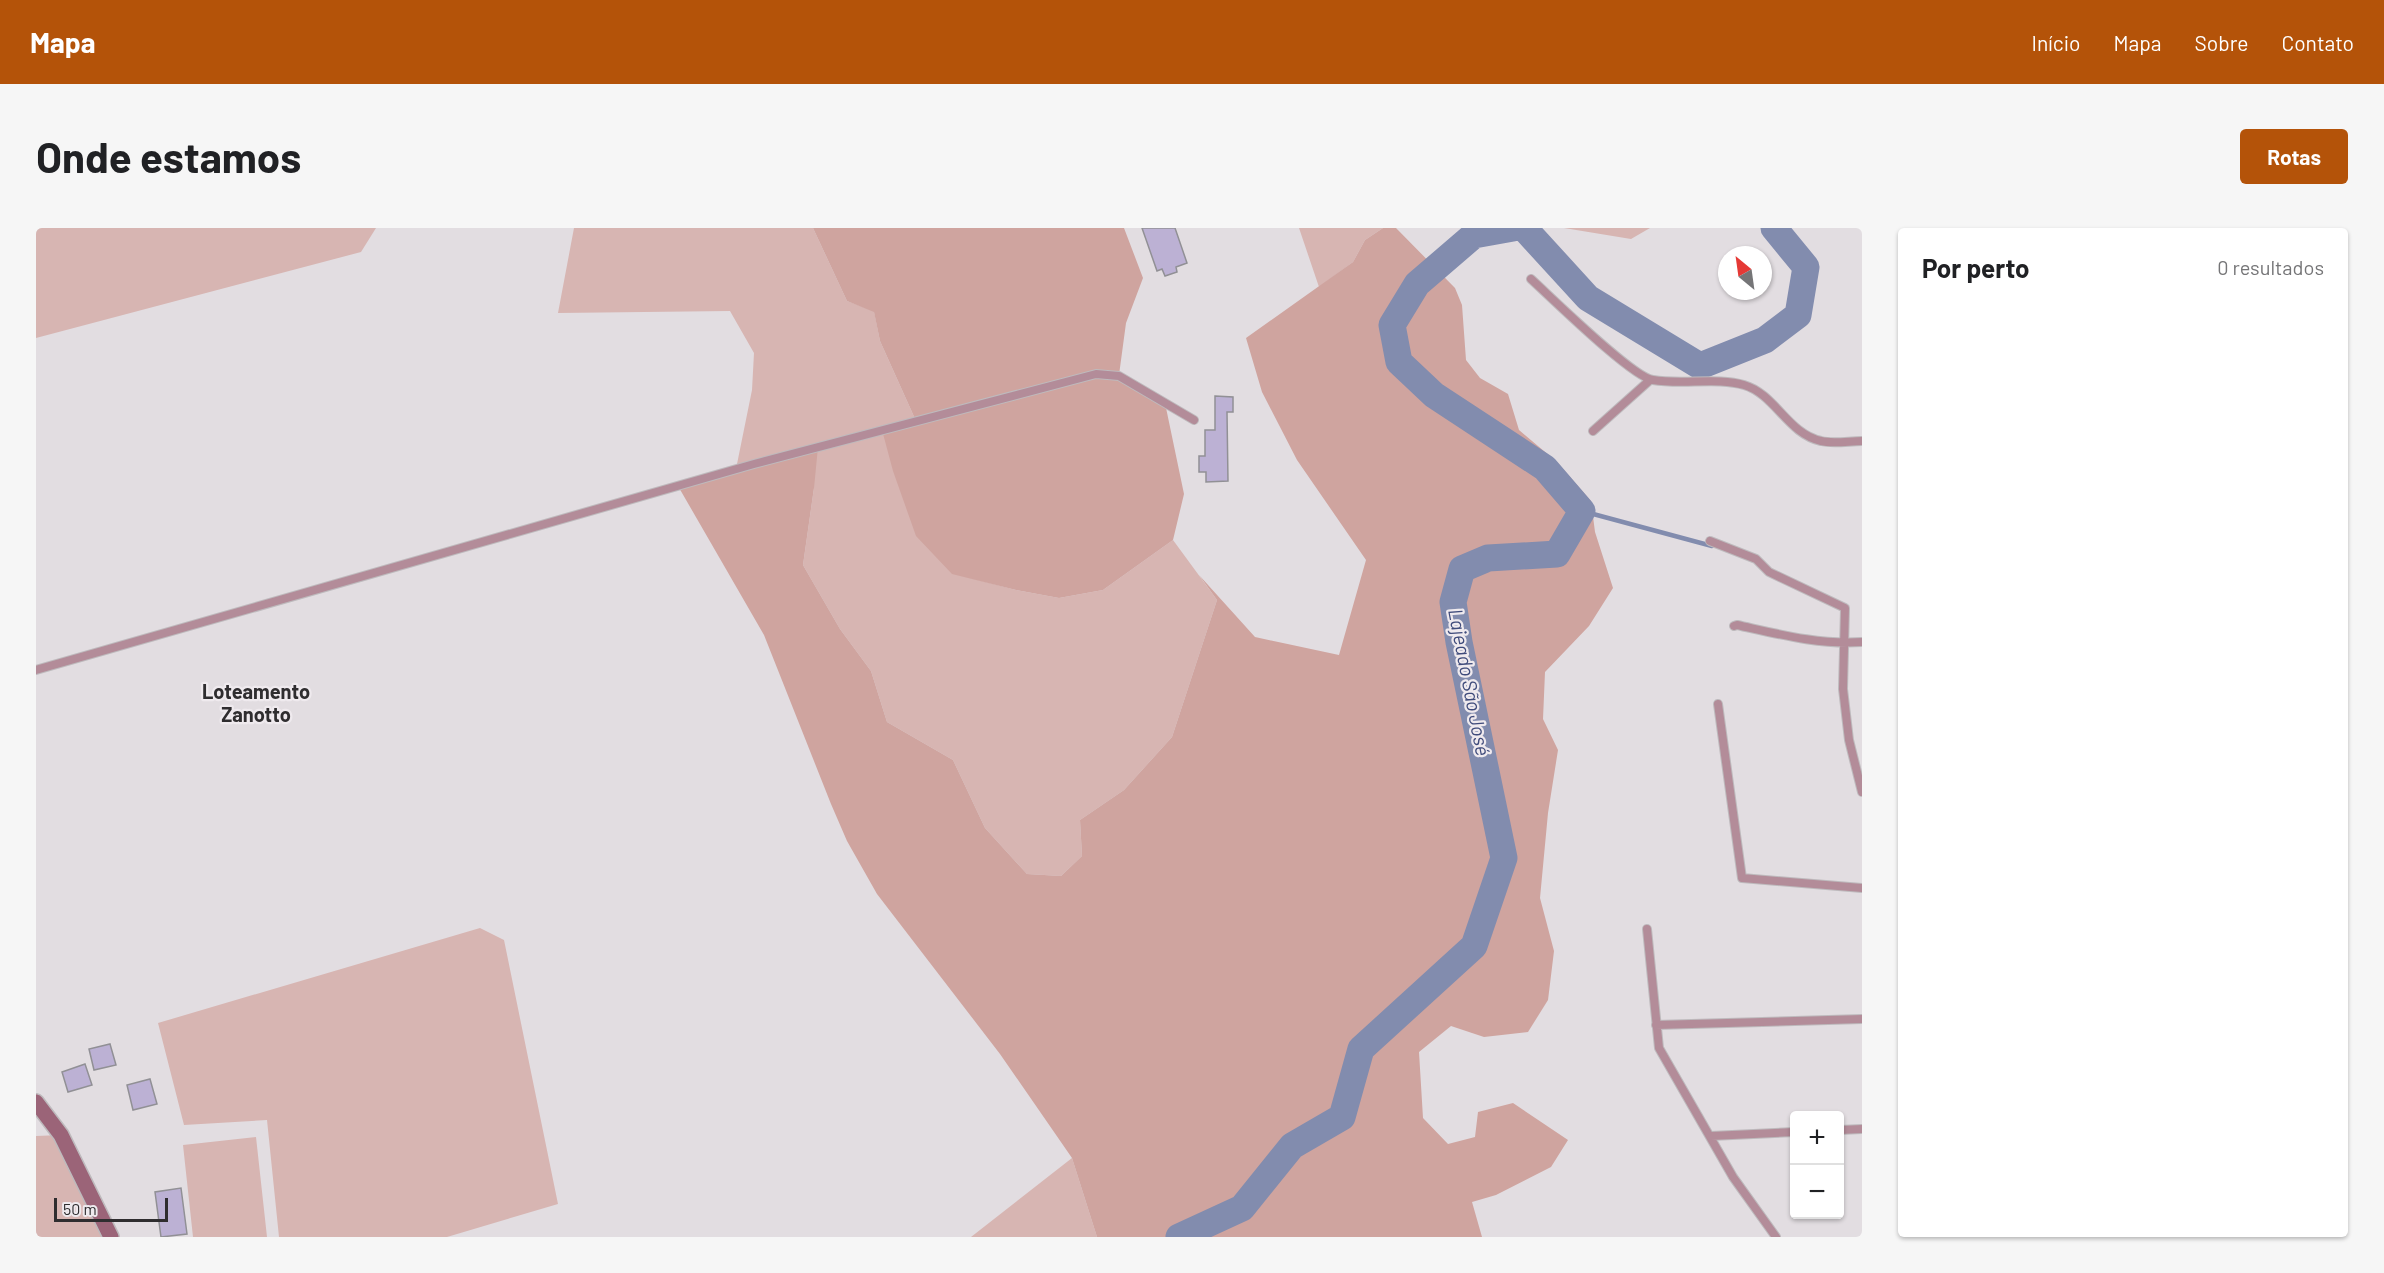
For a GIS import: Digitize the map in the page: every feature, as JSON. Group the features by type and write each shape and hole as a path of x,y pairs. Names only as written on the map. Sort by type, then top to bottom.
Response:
{"street":[{"path":"36,1102 61,1135 111,1237"}],"lane":[{"path":"1531,279 1625,364 1650,380 1744,385 1757,391 1793,426 1820,441 1862,441"},
{"path":"36,670 754,464 1096,374 1119,376 1194,420"},
{"path":"1593,431 1650,380"},
{"path":"1710,541 1756,559 1769,572 1844,606 1847,610 1843,689 1849,740 1862,792"},
{"path":"1734,626 1737,624 1798,638 1845,643 1862,642"},
{"path":"1718,704 1742,878 1862,888"},
{"path":"1647,929 1659,1048 1733,1177 1776,1237"},
{"path":"1656,1025 1862,1019"},
{"path":"1844,1130 1862,1129"},
{"path":"1711,1136 1790,1132"}],"shaded area":[{"path":"36,228 376,228 361,252 36,338"},
{"path":"574,228 813,228 847,301 874,311 880,341 916,421 952,573 1016,590 1059,598 1103,590 1173,540 1217,600 1172,737 1124,790 1080,820 1082,856 1061,876 1027,874 985,828 953,760 887,722 871,671 840,629 803,565 814,488 736,469 752,390 754,353 730,311 558,313"},
{"path":"813,228 1124,228 1143,278 1126,323 1119,375 1165,403 1184,494 1173,540 1103,590 1059,598 952,574 916,536 893,471 882,430 916,421 880,341 874,312 847,301"},
{"path":"1299,228 1383,228 1365,240 1353,262 1319,287"},
{"path":"1383,228 1396,228 1455,288 1462,305 1466,360 1480,378 1508,394 1519,430 1557,462 1591,501 1595,532 1613,588 1589,626 1545,672 1543,719 1558,750 1548,813 1540,898 1554,951 1548,1000 1528,1032 1484,1037 1451,1026 1419,1052 1423,1118 1448,1144 1475,1137 1478,1112 1513,1103 1568,1140 1551,1167 1496,1195 1472,1202 1482,1237 1097,1237 1072,1158 1000,1054 877,894 847,841 764,635 678,486 818,447 803,565 840,629 871,671 887,722 953,760 985,828 1027,874 1061,876 1082,856 1080,820 1124,790 1172,737 1217,600 1199,575 1255,637 1339,655 1366,560 1297,460 1262,392 1246,338 1353,262 1365,240"},
{"path":"1564,228 1650,228 1631,239"},
{"path":"480,928 504,940 558,1204 447,1237 279,1237 267,1120 184,1125 158,1023"},
{"path":"61,1135 111,1237 36,1237 36,1136"},
{"path":"256,1137 267,1237 193,1237 183,1145"},
{"path":"1072,1158 1097,1237 971,1237"}],"building":[{"path":"1142,228 1175,228 1187,263 1176,267 1177,272 1165,276 1162,269 1157,271"},
{"path":"1215,396 1233,397 1233,412 1227,412 1228,481 1206,482 1206,472 1199,472 1199,456 1205,456 1205,430 1215,430"},
{"path":"110,1044 116,1065 94,1070 89,1049"},
{"path":"85,1064 92,1085 68,1092 62,1072"},
{"path":"150,1079 157,1104 133,1110 127,1085"},
{"path":"181,1188 187,1234 161,1237 155,1192"}],"waterway":[{"name":"Lajeado São José","path":"1179,1237 1242,1208 1292,1146 1342,1117 1361,1049 1474,946 1504,858 1459,642 1453,602 1462,569 1488,558 1557,554 1582,511 1545,468 1434,395 1399,362 1392,325 1417,284 1474,235 1513,228"},
{"name":"Lajeado São José","path":"1524,228 1588,298 1700,366 1765,340 1798,315 1806,267 1774,228"},
{"path":"1582,511 1712,546"}],"district":[{"name":"Loteamento Zanotto","path":"256,702"}]}
